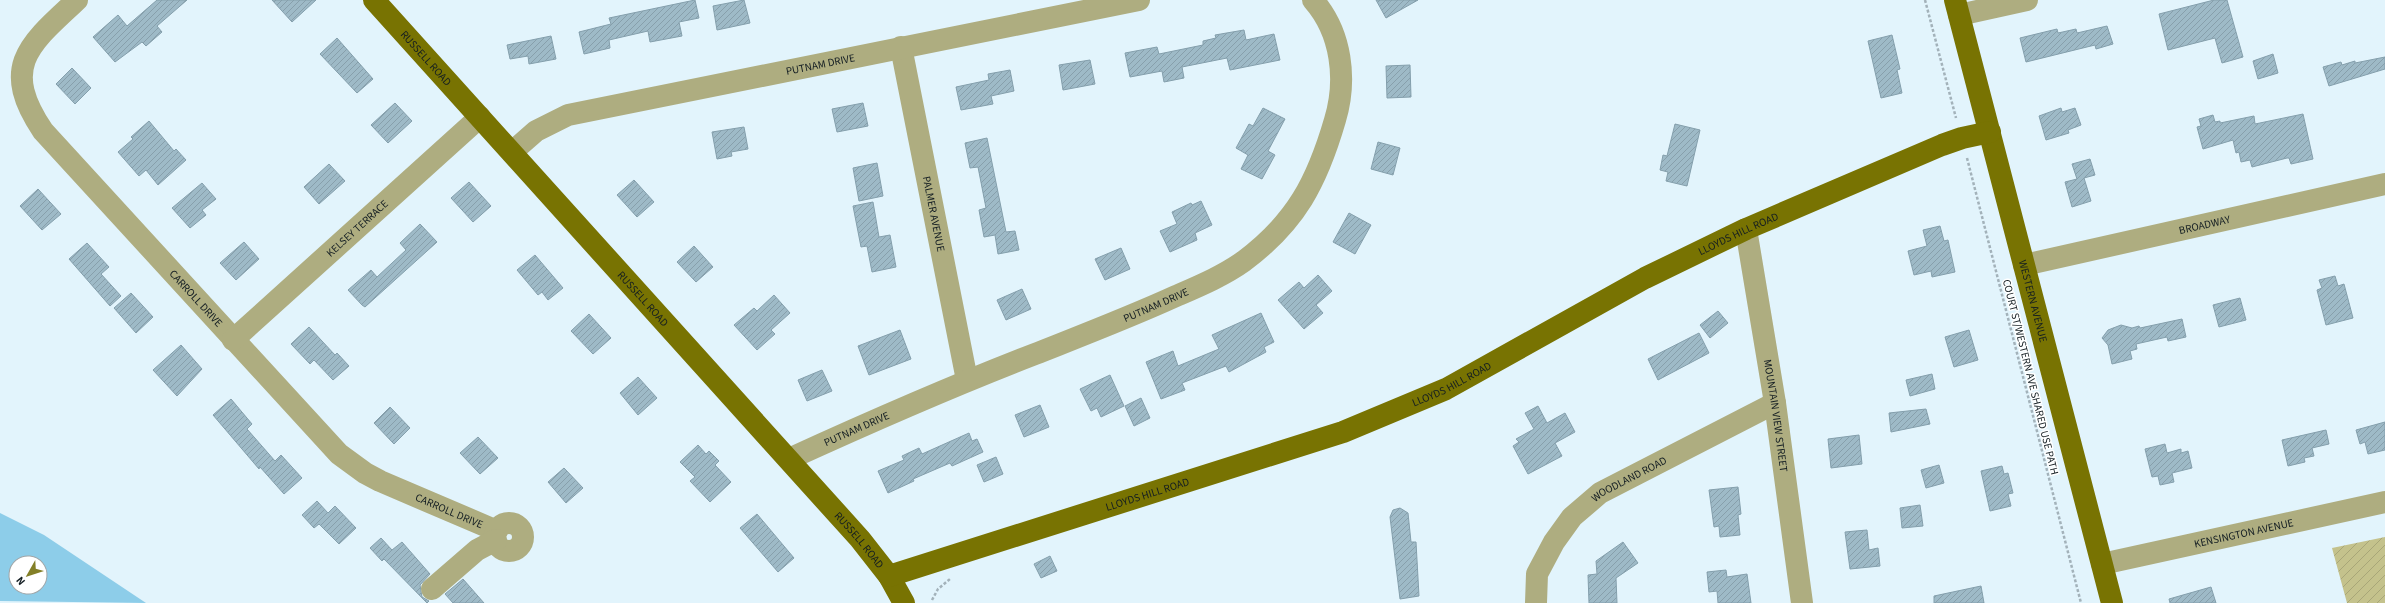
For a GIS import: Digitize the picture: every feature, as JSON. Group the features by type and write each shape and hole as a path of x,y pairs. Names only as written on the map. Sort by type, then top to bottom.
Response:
{"main road":[{"name":"RUSSELL ROAD","path":"374,0 860,539 889,576 904,603"},
{"name":"WESTERN AVENUE","path":"1957,7 2112,603"},
{"name":"LLOYDS HILL ROAD","path":"889,576 1344,432 1446,389 1645,278 1746,228 1928,150 1962,138 1990,132"}],"street":[{"name":"CARROLL DRIVE","path":"77,0 39,34 23,54 18,80 24,103 30,114 60,152 327,442 352,464 380,481 496,536 477,550 432,589"},
{"name":"PUTNAM DRIVE","path":"512,152 536,131 568,115 1139,0"},
{"name":"PUTNAM DRIVE","path":"789,459 967,380 1116,323 1210,281 1242,262 1280,228 1305,197 1319,172 1338,113 1342,91 1342,66 1336,45 1325,17 1313,0"},
{"path":"1957,7 2027,0"},
{"name":"PALMER AVENUE","path":"901,47 967,380"},
{"name":"KELSEY TERRACE","path":"233,340 480,117"},
{"name":"BROADWAY","path":"2024,265 2385,184"},
{"name":"MOUNTAIN VIEW STREET","path":"1746,228 1775,403 1802,603"},
{"name":"WOODLAND ROAD","path":"1536,603 1538,574 1554,542 1572,517 1600,493 1775,403"},
{"name":"KENSINGTON AVENUE","path":"2102,564 2385,502"}],"path":[{"path":"1925,0 1954,111"},
{"name":"COURT ST/WESTERN AVE SHARED USE PATH","path":"1966,154 2081,603"}],"shaded area":[{"path":"2385,537 2385,603 2347,603 2332,548"}],"water":[{"path":"0,513 44,535 146,603 0,601"}],"building":[{"path":"157,0 187,0 157,26 162,32 146,46 142,42 115,62 93,37 118,15 127,26"},
{"path":"272,0 316,0 292,22"},
{"path":"695,0 699,18 679,22 682,36 650,42 648,31 609,40 610,48 584,54 579,32 611,24 609,18"},
{"path":"744,0 750,23 717,30 713,6"},
{"path":"1376,0 1418,0 1386,18"},
{"path":"2214,0 2227,0 2243,57 2222,63 2215,38 2168,50 2159,14"},
{"path":"2107,26 2113,44 2096,49 2095,45 2026,62 2020,38 2057,29 2058,33 2076,29 2077,33"},
{"path":"1244,30 1246,40 1274,34 1280,60 1230,70 1227,58 1182,67 1184,78 1164,82 1162,71 1130,77 1125,53 1157,47 1159,54 1203,45 1203,41 1216,38 1215,35"},
{"path":"1892,35 1900,69 1897,70 1902,93 1881,98 1868,41"},
{"path":"551,36 556,59 529,64 528,56 510,59 507,45"},
{"path":"337,38 373,79 357,93 320,54"},
{"path":"2273,54 2278,73 2258,79 2253,61"},
{"path":"2385,57 2385,69 2329,86 2323,67 2341,62 2342,65 2355,61 2355,63"},
{"path":"1090,60 1095,84 1063,90 1059,65"},
{"path":"1410,65 1411,97 1387,98 1386,66"},
{"path":"72,68 91,88 75,104 56,84"},
{"path":"1010,70 1014,91 991,96 993,104 961,110 956,87 989,80 988,74"},
{"path":"395,103 412,121 388,143 371,125"},
{"path":"863,103 868,126 837,132 832,109"},
{"path":"1263,108 1285,119 1268,151 1275,155 1262,179 1241,169 1248,155 1236,148 1249,124 1253,126"},
{"path":"2061,108 2062,112 2075,108 2081,125 2068,130 2069,133 2046,140 2039,116"},
{"path":"2303,114 2313,159 2291,164 2289,158 2287,158 2252,167 2250,160 2241,162 2239,152 2236,153 2233,140 2203,149 2197,127 2201,126 2199,119 2213,115 2215,122 2220,121 2220,123 2254,116 2255,124"},
{"path":"149,121 174,151 176,149 186,160 158,185 146,170 139,176 118,152 133,139 131,137"},
{"path":"1675,124 1700,130 1687,186 1666,181 1668,172 1660,170 1663,155 1667,156"},
{"path":"744,127 748,149 731,152 732,156 717,159 712,132"},
{"path":"987,138 1006,232 1015,231 1019,250 998,254 995,235 984,237 979,210 986,208 978,167 970,168 965,143"},
{"path":"1378,142 1400,148 1393,175 1371,169"},
{"path":"2090,159 2095,175 2084,178 2091,201 2072,207 2065,182 2077,179 2072,164"},
{"path":"877,163 883,196 859,201 853,168"},
{"path":"329,164 345,181 319,204 304,187"},
{"path":"634,180 654,202 637,217 617,195"},
{"path":"469,182 491,206 473,222 451,198"},
{"path":"202,183 216,199 202,210 206,215 190,228 172,208"},
{"path":"38,189 61,214 42,230 20,206"},
{"path":"1201,201 1212,225 1195,233 1197,240 1170,252 1160,231 1177,224 1172,212 1191,203 1192,205"},
{"path":"873,202 879,237 890,235 896,267 872,272 867,246 861,247 853,206"},
{"path":"1349,213 1371,225 1355,254 1333,242"},
{"path":"420,224 437,242 365,307 362,305 348,290 371,270 377,277 406,250 400,243"},
{"path":"1940,226 1944,241 1948,240 1955,272 1932,277 1931,271 1914,275 1908,251 1927,246 1923,230"},
{"path":"244,242 259,259 236,280 220,263"},
{"path":"87,243 109,267 101,274 121,296 110,306 69,259"},
{"path":"694,246 713,267 696,282 677,262"},
{"path":"1121,248 1130,269 1105,280 1095,259"},
{"path":"535,255 563,288 548,300 542,292 538,295 517,270"},
{"path":"1318,275 1332,291 1316,305 1323,313 1304,329 1278,300 1299,282 1304,288"},
{"path":"2335,276 2338,286 2344,284 2353,318 2326,325 2317,290 2322,288 2319,280"},
{"path":"1022,289 1031,309 1006,320 997,300"},
{"path":"131,293 153,317 136,333 114,308"},
{"path":"774,295 790,313 771,330 775,334 757,350 734,325 754,308 757,311"},
{"path":"2240,298 2246,320 2219,327 2213,305"},
{"path":"1718,311 1728,323 1710,338 1700,325"},
{"path":"1261,313 1274,342 1264,347 1266,352 1229,372 1226,366 1182,383 1185,390 1161,399 1146,362 1173,351 1178,366 1219,349 1212,335"},
{"path":"589,314 611,338 593,354 571,331"},
{"path":"2182,319 2186,337 2168,341 2167,337 2136,344 2137,349 2130,351 2132,359 2112,364 2108,345 2102,338 2108,330 2121,325 2132,328 2139,326 2140,328"},
{"path":"309,327 335,355 337,353 349,366 333,380 314,360 310,364 291,344"},
{"path":"900,330 911,359 869,375 858,346"},
{"path":"1969,330 1978,360 1954,367 1945,337"},
{"path":"1699,333 1709,353 1658,380 1648,359"},
{"path":"181,345 202,369 177,396 153,370"},
{"path":"822,370 832,391 807,401 798,380"},
{"path":"1932,374 1935,389 1910,396 1906,380"},
{"path":"1110,375 1124,406 1101,417 1097,408 1091,411 1080,389"},
{"path":"638,377 657,398 638,415 620,393"},
{"path":"1141,398 1150,418 1134,426 1125,406"},
{"path":"231,399 252,424 247,429 275,461 281,455 302,478 284,494 260,467 259,469 213,415"},
{"path":"1040,405 1049,427 1024,437 1015,415"},
{"path":"1538,406 1547,423 1565,413 1575,432 1555,443 1562,456 1528,474 1513,446 1519,442 1516,439 1534,429 1525,413"},
{"path":"390,407 410,428 394,444 374,423"},
{"path":"1926,409 1930,424 1891,432 1889,413"},
{"path":"2385,422 2385,450 2368,454 2365,442 2360,444 2356,430"},
{"path":"2326,430 2329,444 2312,448 2314,456 2304,458 2305,462 2288,466 2282,440"},
{"path":"969,433 972,441 977,439 983,452 952,466 950,463 913,479 914,481 888,493 878,471 904,460 902,456 919,448 922,454"},
{"path":"1859,435 1862,464 1831,468 1828,439"},
{"path":"478,437 498,458 480,474 460,453"},
{"path":"2165,444 2167,453 2181,449 2181,453 2188,451 2192,468 2172,473 2174,482 2160,485 2158,476 2152,477 2145,449"},
{"path":"698,445 706,454 709,451 719,461 715,465 731,482 710,502 690,481 695,477 680,462"},
{"path":"996,457 1003,474 984,482 977,465"},
{"path":"1939,465 1944,483 1926,488 1921,470"},
{"path":"2002,466 2004,474 2008,473 2013,493 2008,494 2011,506 1990,511 1981,471"},
{"path":"564,468 583,488 566,503 548,482"},
{"path":"1738,487 1741,514 1738,515 1740,535 1720,537 1719,526 1714,527 1709,490"},
{"path":"317,501 328,513 335,506 356,528 339,544 319,524 314,528 302,515"},
{"path":"1920,505 1923,526 1902,528 1900,508"},
{"path":"1400,508 1408,513 1411,542 1416,542 1419,596 1400,599 1390,517 1393,510"},
{"path":"757,514 794,558 778,572 740,528"},
{"path":"1867,530 1869,550 1878,548 1880,566 1850,569 1845,532"},
{"path":"381,538 392,550 402,542 430,574 420,585 422,597 429,601 427,603 384,559 382,561 370,548"},
{"path":"1623,542 1638,563 1616,578 1617,603 1589,603 1588,575 1597,574 1596,561"},
{"path":"1050,556 1057,571 1041,578 1034,564"},
{"path":"1726,570 1727,577 1747,574 1751,603 1718,603 1717,591 1709,592 1707,572"},
{"path":"463,579 484,603 453,603 445,594"},
{"path":"1981,586 1984,603 1934,603 1934,596"},
{"path":"2211,587 2216,603 2170,603 2169,599"}]}
